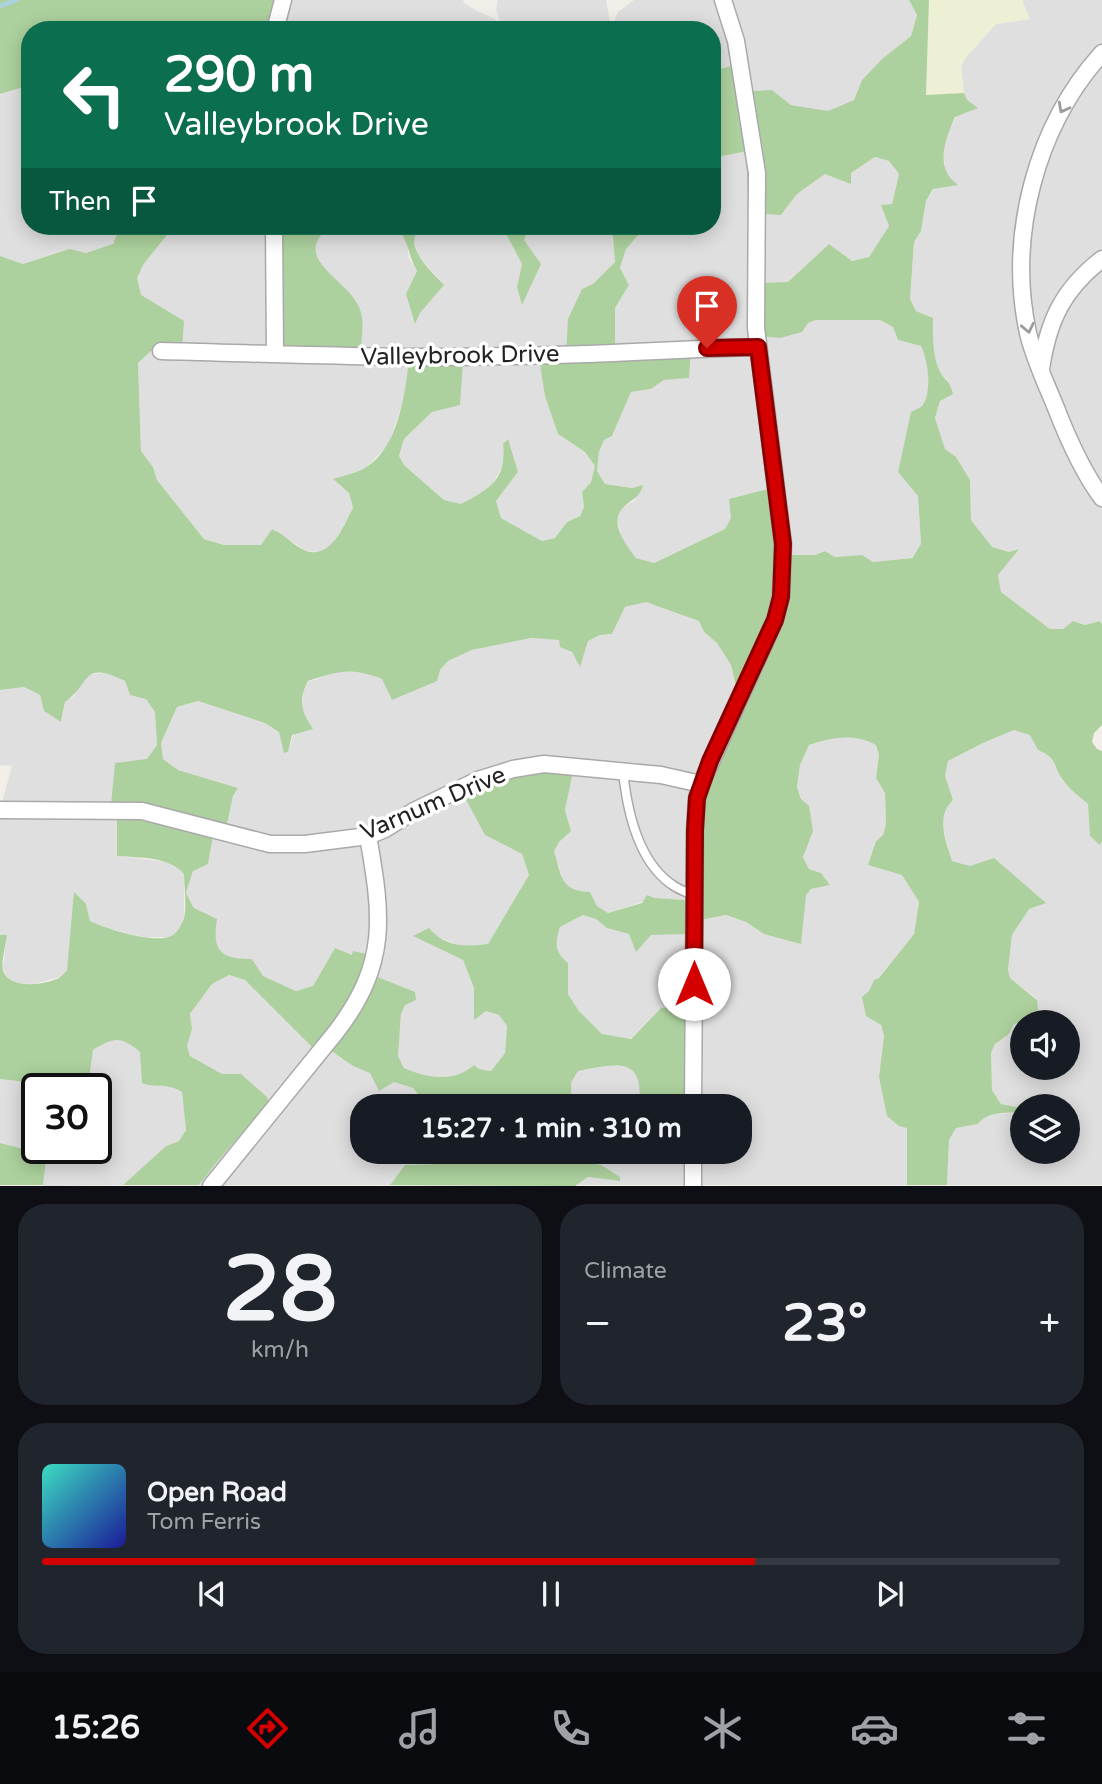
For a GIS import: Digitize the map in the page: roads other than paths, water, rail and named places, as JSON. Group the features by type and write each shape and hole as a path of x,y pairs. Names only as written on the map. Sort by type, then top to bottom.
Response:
{"street":[{"path":"277,21 283,0"},
{"path":"693,1094 695,820 701,784 775,620 781,597 783,544 755,311 757,173 736,41 723,0"},
{"path":"1102,53 1063,107 1042,155 1028,202 1022,258 1023,300 1029,335 1066,435 1102,498"},
{"path":"274,235 275,354"},
{"path":"1041,371 1049,329 1062,299 1087,271 1102,259"},
{"name":"Valleybrook Drive","path":"161,351 375,358 758,347"},
{"name":"Varnum Drive","path":"0,810 142,811 270,844 305,844 368,836 478,780 513,769 544,764 662,775 701,784"},
{"path":"211,1185 336,1032 365,987 377,947 379,924 379,901 368,836"},
{"path":"692,1185 693,1164"}],"lane":[{"path":"623,771 625,794 644,852 658,872 673,886 694,895"}],"waterway":[{"path":"0,6 17,0"}]}
